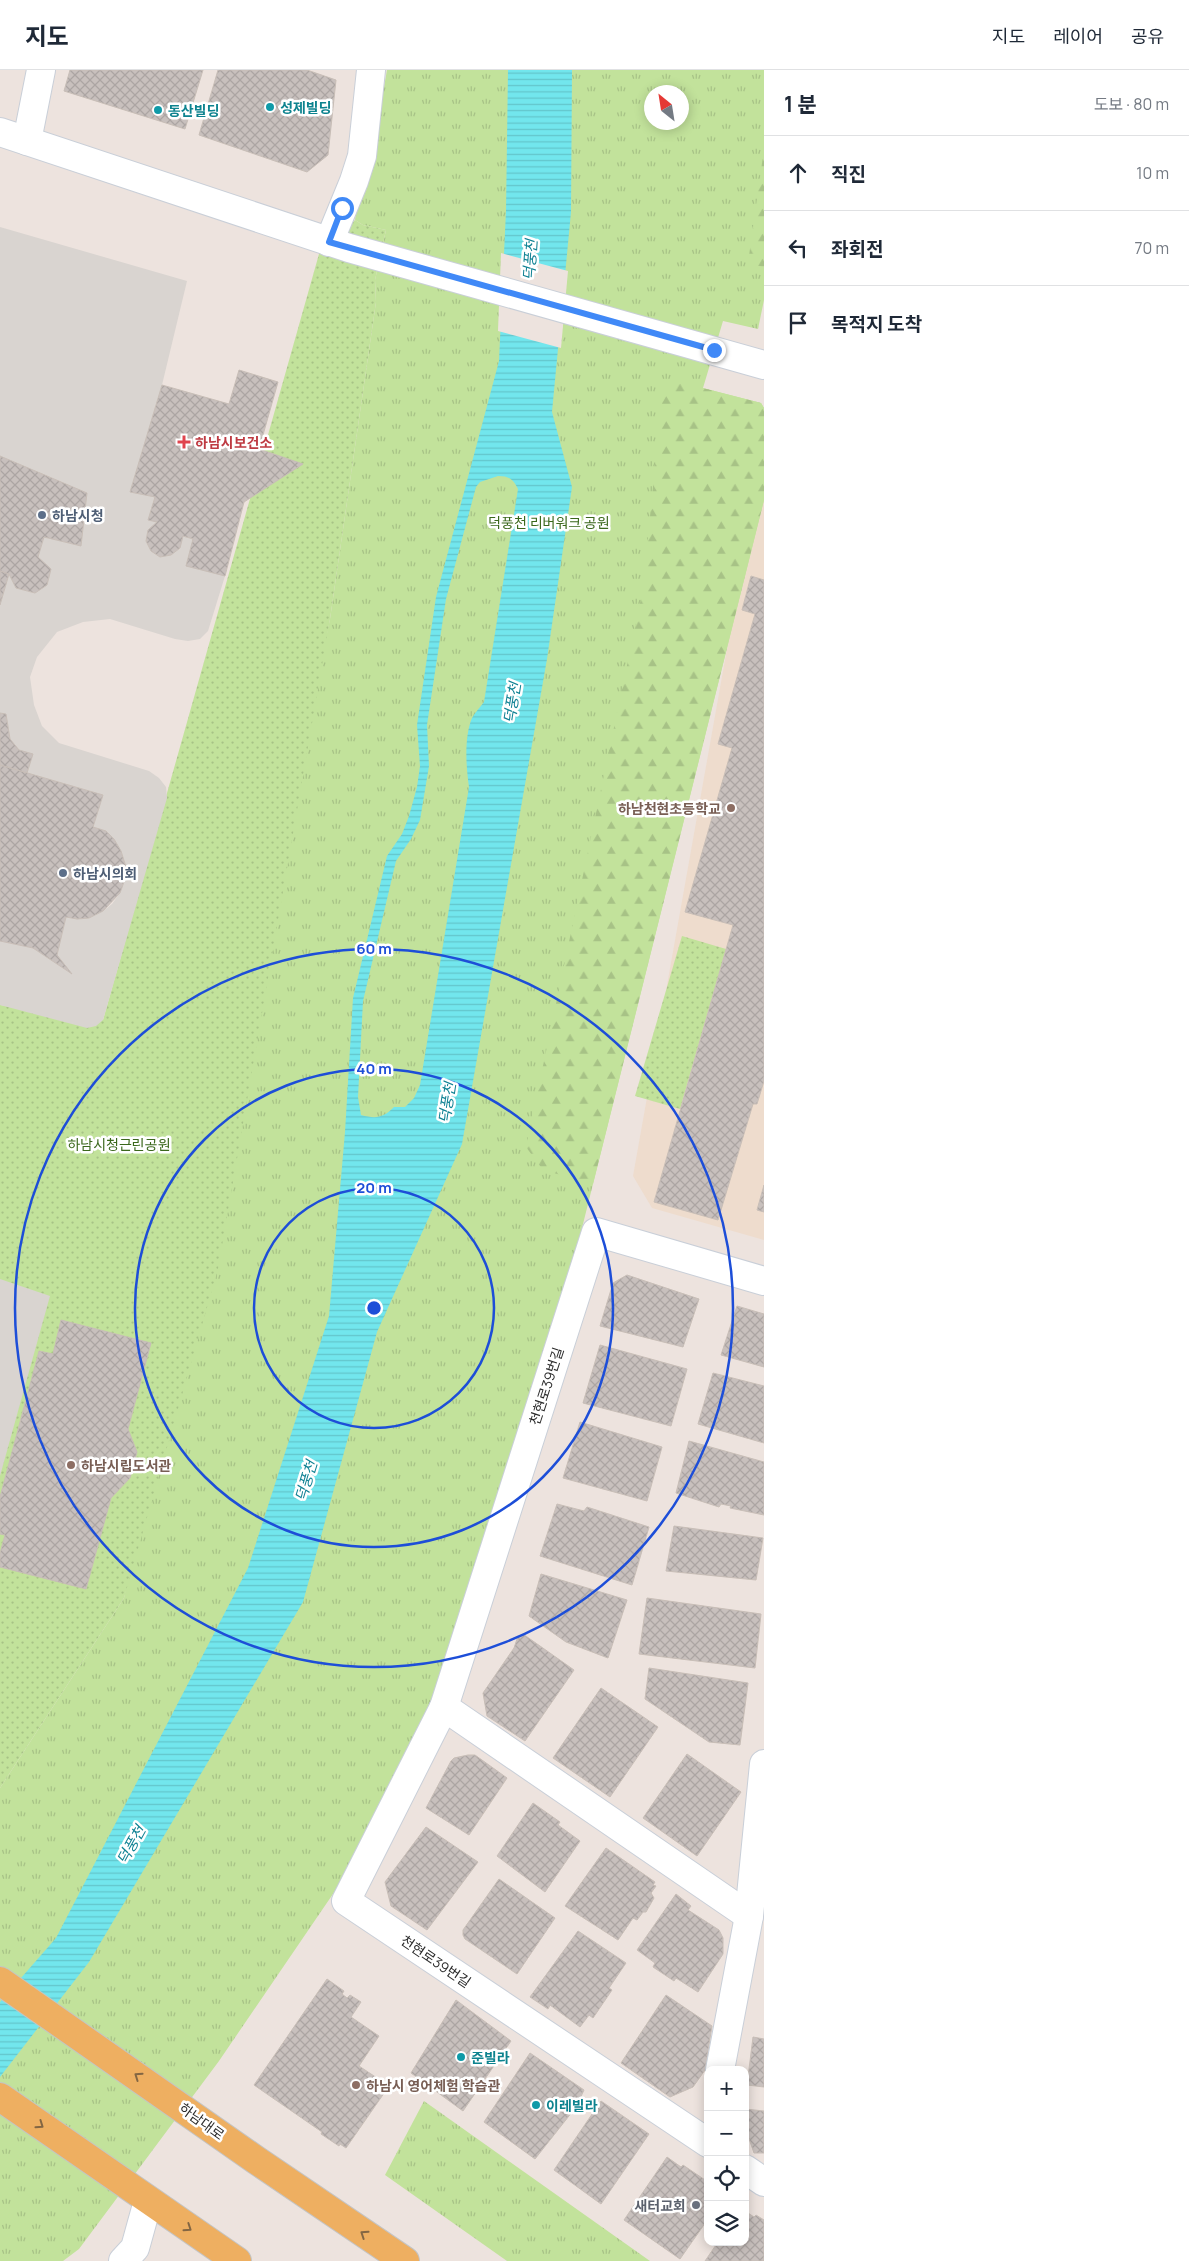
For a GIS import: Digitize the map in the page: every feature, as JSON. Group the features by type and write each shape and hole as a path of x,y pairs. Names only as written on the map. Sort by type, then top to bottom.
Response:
{"main road":[{"name":"하남대로","path":"0,1981 256,2160 405,2261"},
{"path":"0,2097 123,2184 237,2261"}],"street":[{"path":"27,141 41,70"},
{"path":"329,242 362,156 371,70"},
{"path":"0,132 329,242 764,364"},
{"name":"천현로39번길","path":"704,2138 346,1900 444,1707 596,1232 764,1281"},
{"path":"444,1707 749,1916"},
{"path":"721,2066 749,1916 764,1764"},
{"path":"749,2172 764,2182"},
{"path":"123,2261 135,2248 148,2201"}],"shaded area":[{"path":"0,227 187,281 162,385 131,492 155,497 157,522 148,530 146,541 151,551 160,557 171,555 180,548 183,536 193,539 225,576 208,631 200,639 188,641 175,639 110,619 83,622 57,632 37,657 30,677 34,705 42,726 59,743 149,771 159,778 166,787 167,798 103,1020 96,1026 87,1028 0,1005 0,941 33,948 70,973 57,955 66,917 77,919 89,918 112,904 120,893 125,879 126,867 121,851 114,839 106,831 93,827 103,795 27,773 19,750 10,739 6,715 0,713 0,605 9,574 16,588 34,593 47,585 51,569 38,557 44,537 80,546 87,494 0,456"},
{"name":"하남천현초등학교","path":"764,441 764,1240 652,1208 633,1176"},
{"path":"0,1279 50,1296 0,1476"}],"green space":[{"name":"덕풍천 리버워크 공원","path":"387,70 764,70 764,300 758,329 723,321 703,388 761,403 764,408 764,500 578,1244 429,1712 335,1891 219,2061 79,2249 63,2261 0,2261 0,1788 124,1598 330,619 376,302 375,280 386,230 363,225 355,220 357,203 371,160"},
{"path":"764,149 764,267 754,265 749,256"},
{"name":"하남시청근린공원","path":"355,220 363,225 386,230 375,280 376,302 330,619 218,1269 124,1598 0,1788 0,1005 103,1020 319,254 322,248 327,246"},
{"path":"683,383 761,403 764,408 764,500 593,1184 543,1170 526,1147 643,589 662,395 670,385"},
{"path":"682,936 726,949 680,1109 635,1096"},
{"path":"424,2101 650,2261 507,2261 385,2175"}],"water":[{"name":"덕풍천","path":"508,70 572,70 571,212 552,412 572,487 547,659 462,1144 377,1332 303,1602 89,1962 0,2077 0,2002 56,1938 248,1568 329,1316 345,1132 353,998 387,856 402,834 417,787 420,766 417,725 436,597 499,361 506,211","holes":["502,476 508,477 518,489 484,702 472,718 469,726 467,743 469,787 420,1085 414,1098 405,1107 394,1107 379,1117 361,1115 358,1097 363,1001 396,861 411,839 420,820 429,766 427,725 446,599 476,487 480,482"]}],"pier":[{"path":"501,253 568,271 561,348 498,331"}],"building":[{"name":"동산빌딩","path":"70,70 203,70 185,129 64,91"},
{"name":"성제빌딩","path":"218,70 307,70 336,80 328,155 307,172 199,135"},
{"name":"하남시보건소","path":"239,370 278,382 259,449 303,464 244,502 225,576 186,566 193,539 183,536 180,548 171,555 160,557 151,551 146,541 148,530 157,522 148,520 155,497 130,492 162,385 229,404"},
{"name":"하남시청","path":"0,456 87,493 81,546 44,537 38,557 51,569 47,585 35,593 16,588 9,574 0,571"},
{"path":"0,571 9,574 0,605"},
{"path":"751,576 764,580 764,1081 757,1104 753,1104 718,1220 654,1202 733,925 685,912 732,748 718,744 755,614 742,610"},
{"path":"0,713 6,714 10,739 19,750 33,754 27,773 0,765"},
{"name":"하남시의회","path":"0,765 103,795 93,827 106,831 114,839 121,851 126,867 125,879 120,893 103,911 89,918 77,919 66,917 57,955 72,974 33,948 0,941"},
{"path":"764,1185 764,1212 757,1210"},
{"path":"627,1275 699,1299 683,1347 600,1326 613,1283"},
{"path":"737,1306 764,1314 764,1367 721,1355"},
{"name":"하남시립도서관","path":"61,1320 151,1343 128,1429 137,1452 130,1478 111,1498 86,1589 0,1567 0,1553 5,1535 0,1534 0,1497 39,1351 53,1354"},
{"path":"600,1345 687,1369 671,1426 583,1403"},
{"path":"713,1373 764,1386 764,1443 698,1424"},
{"path":"580,1422 662,1447 647,1501 563,1478"},
{"path":"689,1441 764,1462 764,1515 730,1508 731,1506 721,1504 719,1507 676,1493"},
{"path":"557,1504 584,1511 587,1507 649,1527 632,1585 540,1556"},
{"path":"674,1526 763,1538 756,1580 666,1571"},
{"path":"541,1574 627,1600 608,1658 566,1642 529,1616"},
{"path":"647,1598 761,1614 755,1668 639,1654"},
{"path":"523,1634 574,1670 525,1741 487,1716 483,1693 514,1648 517,1639"},
{"path":"649,1668 748,1683 740,1745 709,1742 645,1699"},
{"path":"601,1688 658,1727 610,1797 553,1758"},
{"path":"687,1754 741,1792 697,1856 643,1818"},
{"path":"475,1755 507,1778 469,1835 426,1808 451,1761 454,1758"},
{"path":"533,1803 560,1822 558,1825 580,1841 545,1892 497,1856"},
{"path":"426,1827 478,1862 427,1930 391,1906 385,1882"},
{"path":"606,1848 655,1882 653,1885 656,1886 651,1893 654,1898 646,1912 643,1912 637,1920 633,1918 618,1940 565,1906"},
{"path":"499,1879 555,1918 517,1974 465,1939 463,1935 463,1930"},
{"path":"676,1894 691,1906 688,1910 719,1930 723,1938 723,1954 698,1992 676,1978 674,1981 653,1967 655,1963 637,1950"},
{"path":"578,1931 626,1963 609,1988 612,1990 593,2018 589,2015 580,2027 550,2005 548,2009 530,1997"},
{"path":"327,1979 344,1991 342,1994 347,1998 350,1995 361,2002 351,2017 379,2036 359,2066 389,2086 346,2148 340,2144 339,2146 321,2134 322,2132 254,2085"},
{"path":"666,1995 712,2026 704,2071 693,2087 670,2097 621,2063"},
{"name":"준빌라","path":"456,2000 511,2041 463,2111 411,2073"},
{"path":"753,2037 764,2039 764,2087 749,2085"},
{"name":"이레빌라","path":"530,2053 584,2090 576,2107 535,2159 484,2122"},
{"path":"601,2101 649,2134 601,2204 554,2170"},
{"path":"749,2109 764,2111 764,2153 754,2153 749,2139"},
{"path":"667,2157 704,2179 704,2225 680,2259 624,2220"},
{"path":"749,2214 764,2220 764,2261 705,2261 715,2246 749,2246"}],"place":[{"name":"성제빌딩","path":"270,107"},
{"name":"동산빌딩","path":"158,110"},
{"name":"하남시보건소","path":"184,442"},
{"name":"하남시청","path":"42,515"},
{"name":"하남천현초등학교","path":"731,808"},
{"name":"하남시의회","path":"63,873"},
{"name":"하남시립도서관","path":"71,1465"},
{"name":"준빌라","path":"461,2057"},
{"name":"하남시 영어체험 학습관","path":"356,2085"},
{"name":"이레빌라","path":"536,2105"},
{"name":"새터교회","path":"696,2205"}],"route":[{"path":"342,208 329,242 714,350"}]}
